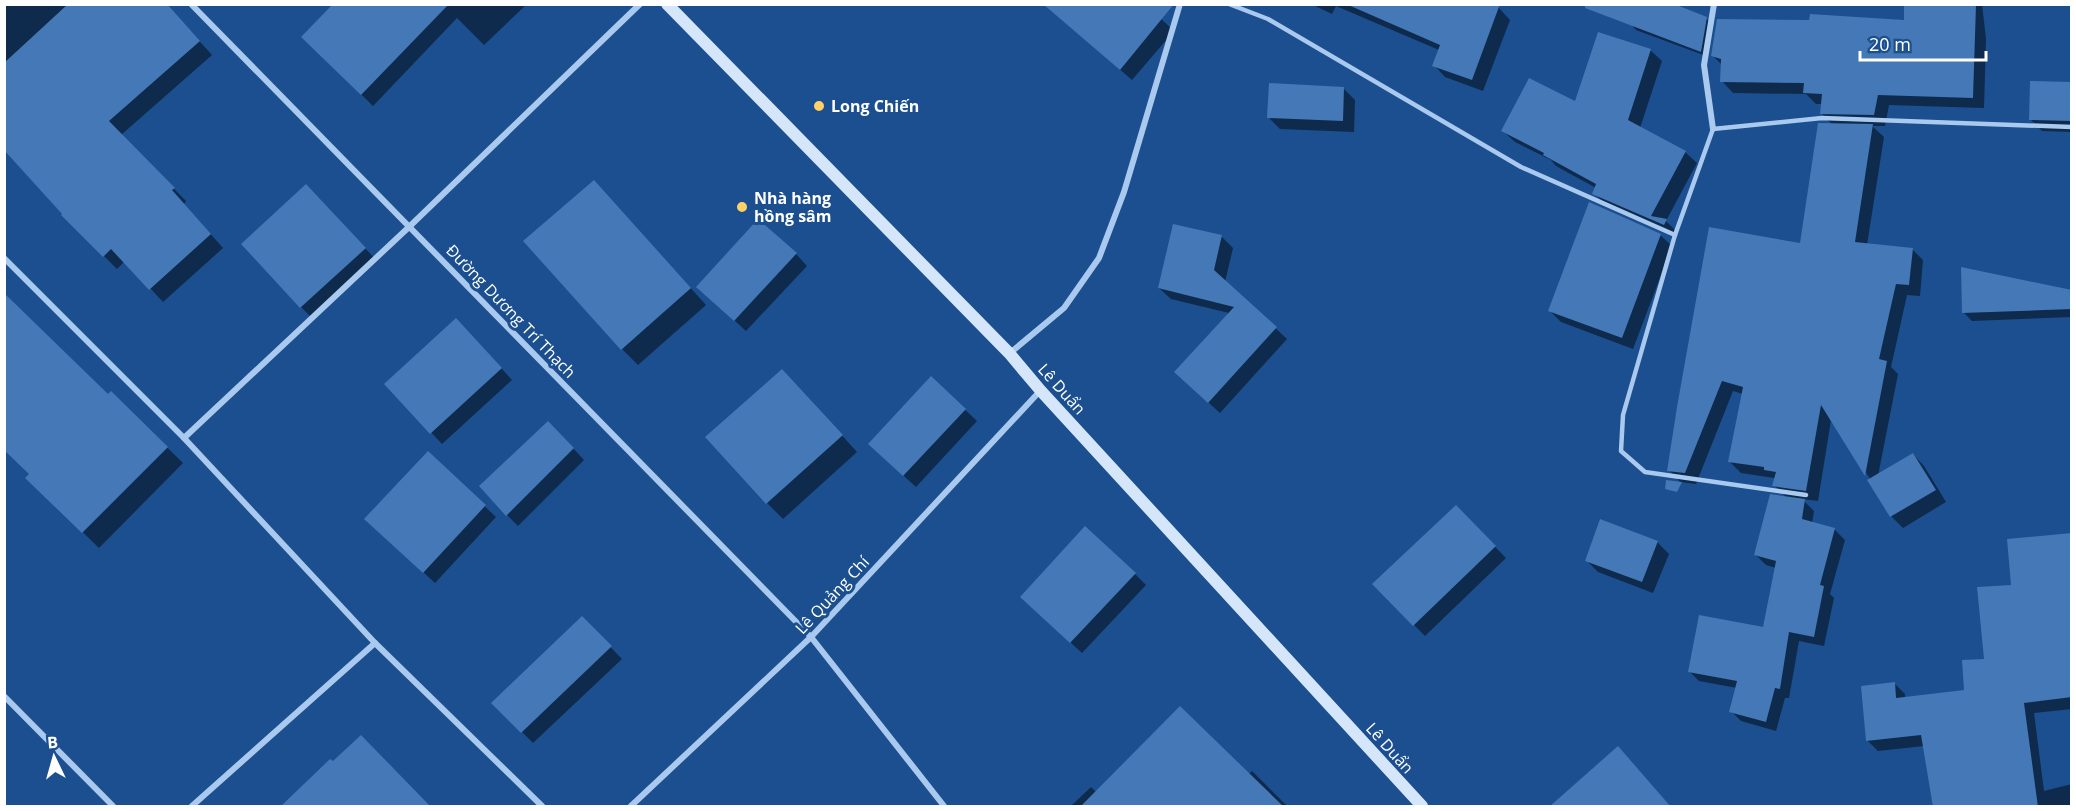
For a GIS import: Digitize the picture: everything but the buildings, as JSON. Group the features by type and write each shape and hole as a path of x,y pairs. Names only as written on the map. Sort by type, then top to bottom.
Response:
{"main road":[{"name":"Lê Duẩn","path":"667,4 1009,353 1041,391 1422,807"}],"street":[{"name":"Đường Dương Trí Thạch","path":"191,4 812,638 944,807"},
{"path":"184,438 409,227 640,4"},
{"path":"1009,353 1064,308 1099,258 1124,192 1180,4"},
{"path":"1713,129 1704,65 1714,4"},
{"path":"4,258 184,438 375,643 542,807"},
{"name":"Lê Quảng Chí","path":"631,807 812,638 1041,391"},
{"path":"192,807 375,643"},
{"path":"4,696 113,807"}],"lane":[{"path":"1229,4 1268,19 1521,167 1675,235"},
{"path":"1806,495 1645,472 1621,452 1623,415 1675,235 1713,129 1822,118 2072,127"}],"place":[{"name":"Long Chiến","path":"819,106"},
{"name":"Nhà hàng hồng sâm","path":"742,207"}]}
